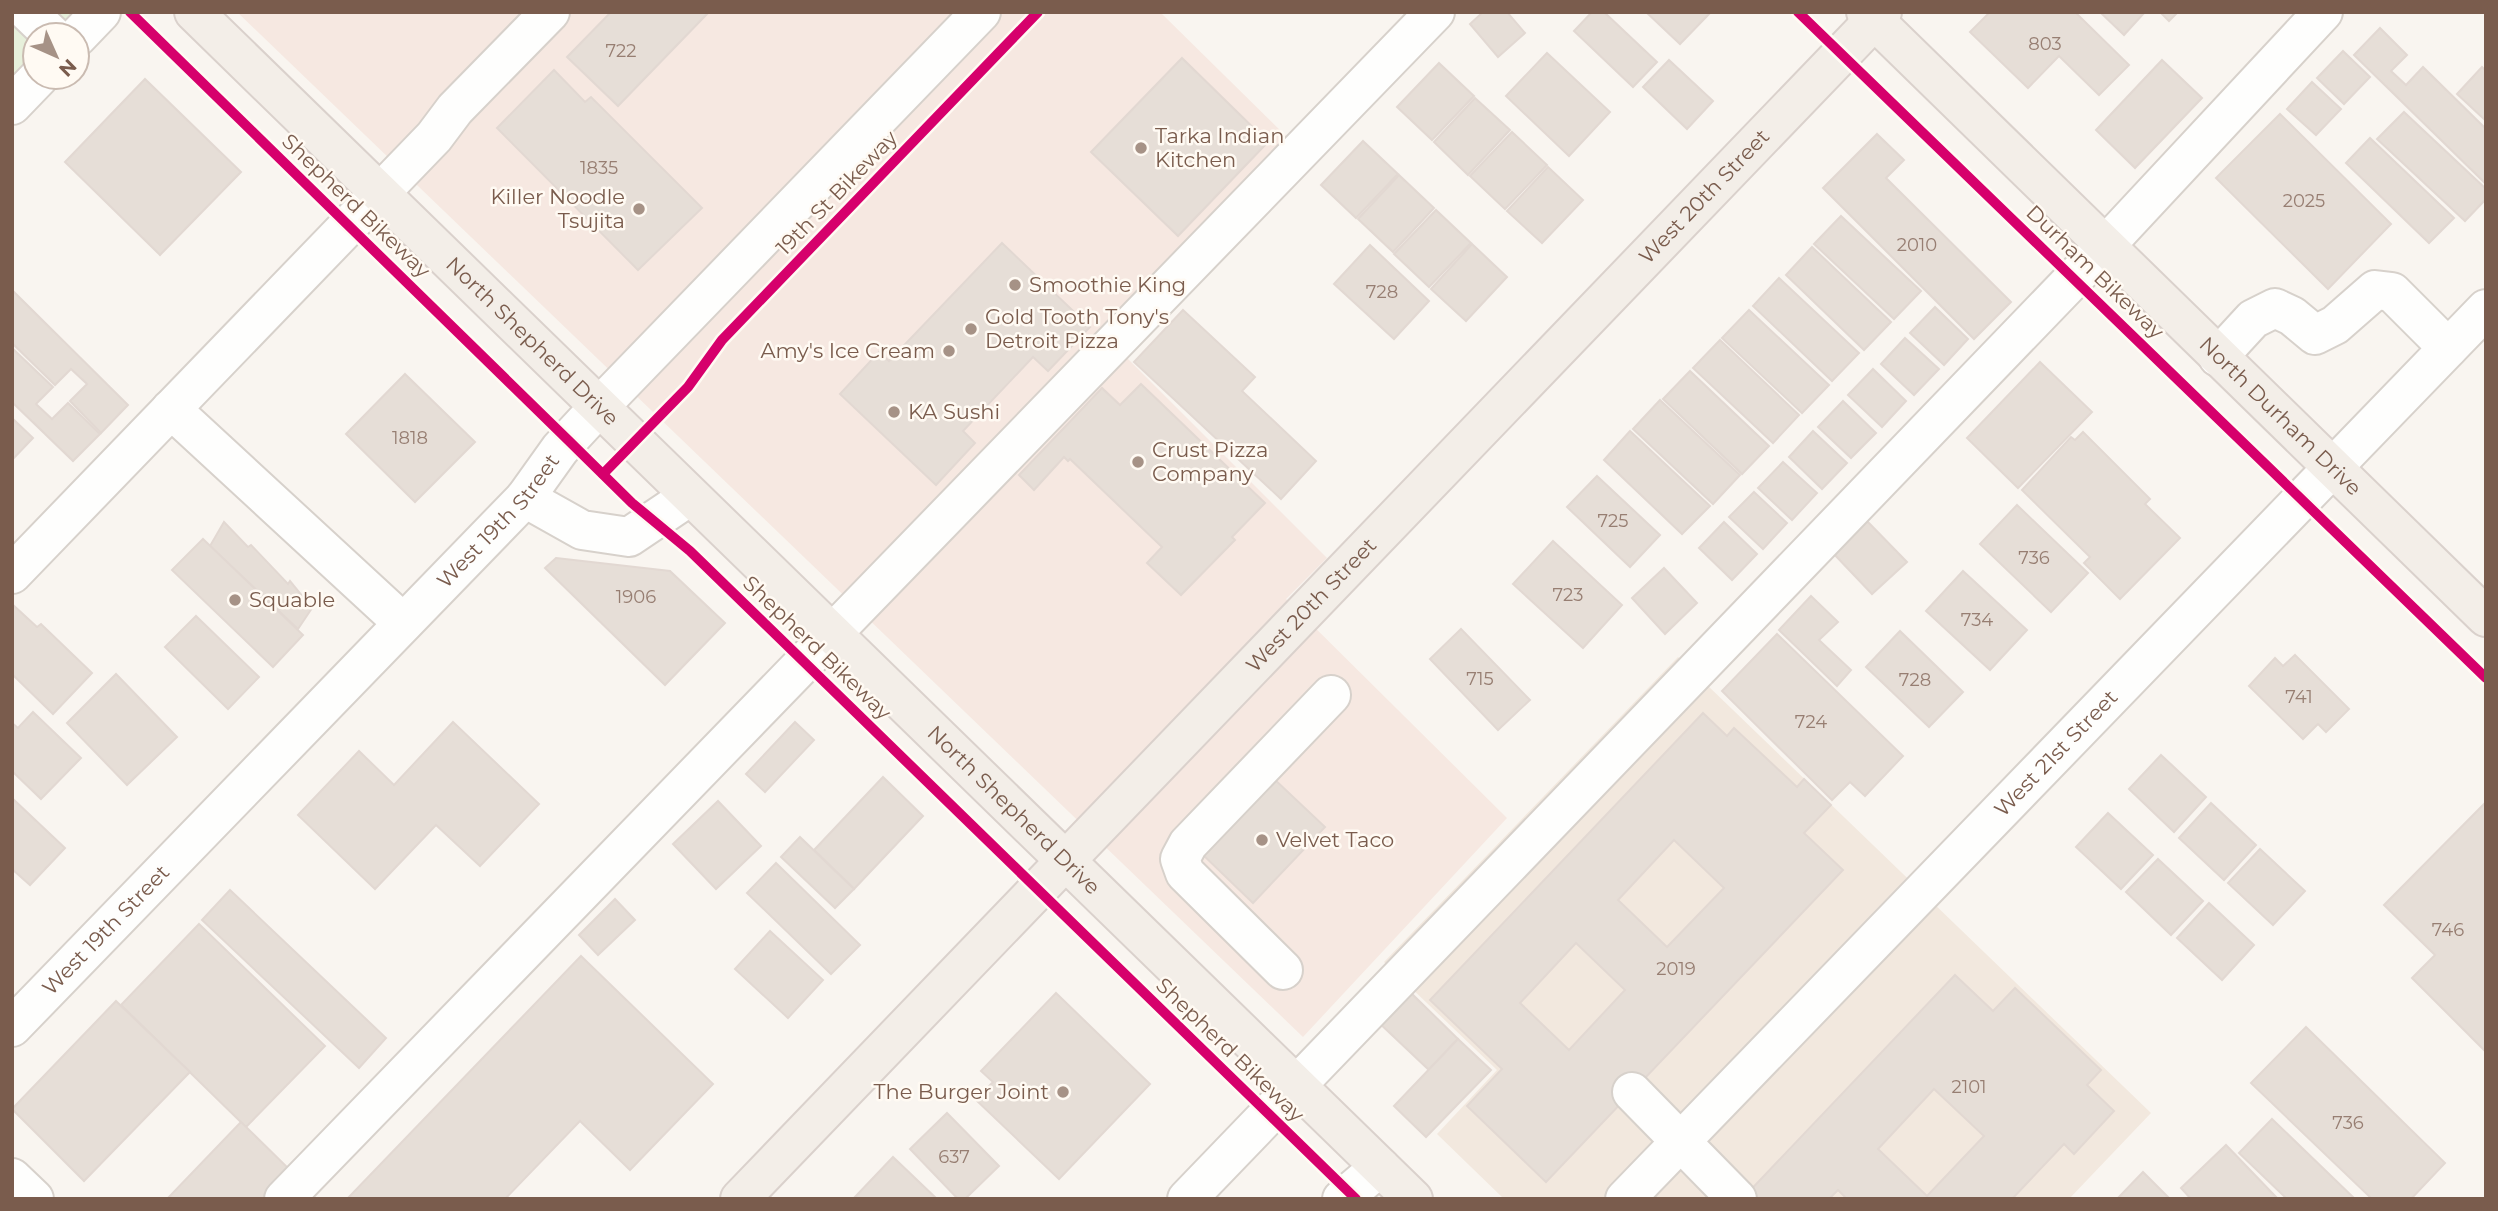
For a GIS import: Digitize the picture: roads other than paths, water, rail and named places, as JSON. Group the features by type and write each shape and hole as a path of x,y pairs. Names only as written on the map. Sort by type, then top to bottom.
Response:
{"main road":[{"name":"North Shepherd Drive","path":"194,12 1413,1199"},
{"name":"North Durham Drive","path":"1874,15 2218,358 2486,617"},
{"name":"West 20th Street","path":"740,1199 1066,862 1874,15"}],"street":[{"path":"12,573 434,137 455,109 550,12"},
{"name":"West 19th Street","path":"12,1027 525,498 560,449 599,407 981,12"},
{"path":"285,1199 1435,12"},
{"path":"1186,1199 2105,246 2323,12"},
{"path":"12,105 26,91"},
{"path":"2218,358 2253,319 2275,308 2292,316 2315,335 2335,325 2375,290 2392,292 2448,348"},
{"name":"West 21st Street","path":"1625,1199 2486,309"},
{"path":"171,409 403,623"},
{"path":"525,498 582,530 629,537 690,496"},
{"path":"1283,970 1185,873 1180,859 1188,844 1331,695"},
{"path":"1632,1092 1737,1199"},
{"path":"1342,1199 1380,1167"},
{"path":"12,1178 34,1199"}],"place":[{"name":"Tarka Indian Kitchen","path":"1141,148"},
{"name":"Killer Noodle Tsujita","path":"639,209"},
{"name":"Smoothie King","path":"1015,285"},
{"name":"Gold Tooth Tony's Detroit Pizza","path":"971,329"},
{"name":"Amy's Ice Cream","path":"949,351"},
{"name":"KA Sushi","path":"894,412"},
{"name":"Crust Pizza Company","path":"1138,462"},
{"name":"Squable","path":"235,600"},
{"name":"Velvet Taco","path":"1262,840"},
{"name":"The Burger Joint","path":"1063,1092"}]}
